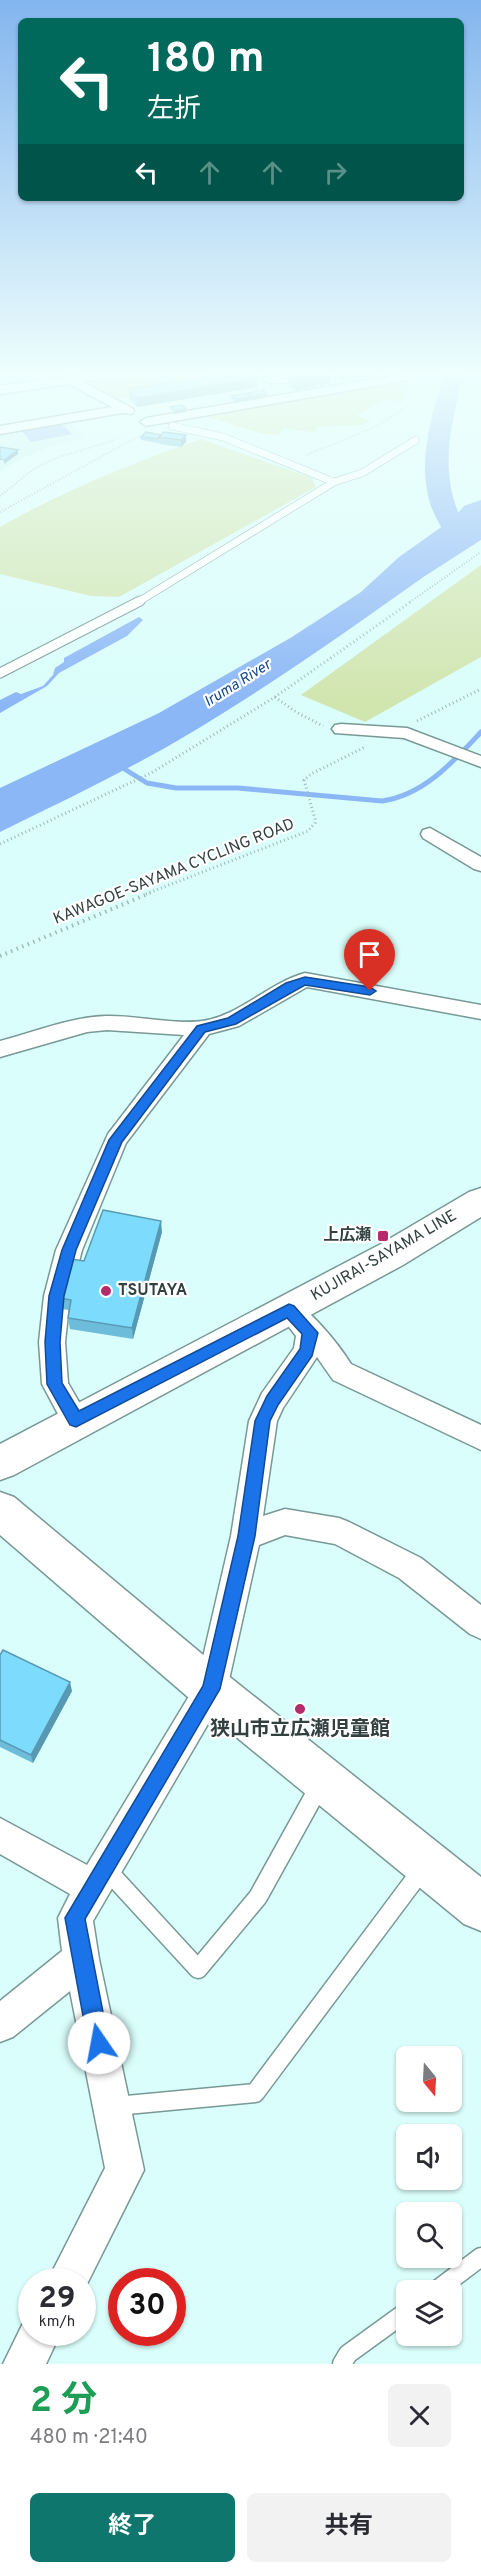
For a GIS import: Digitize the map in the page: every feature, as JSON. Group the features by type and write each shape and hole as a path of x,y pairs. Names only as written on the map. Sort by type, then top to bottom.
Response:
{"main road":[{"name":"KUJIRAI-SAYAMA LINE","path":"0,1463 76,1420 300,1321 391,1255 481,1201"},
{"path":"0,1510 211,1689 481,1907"}],"street":[{"path":"341,729 407,733 468,757"},
{"path":"430,834 481,865"},
{"path":"0,1048 87,1025 107,1023 201,1029 231,1022 291,986 305,981 325,982 481,1012"},
{"path":"76,1420 55,1384 52,1342 57,1296 69,1250 116,1140 201,1029"},
{"path":"300,1321 329,1352 342,1372 481,1438"},
{"path":"74,2268 125,2170 81,1959 75,1918 211,1689 246,1536 262,1421 272,1401 307,1351 300,1321"},
{"path":"246,1536 285,1522 339,1531 410,1568 481,1624"},
{"path":"0,1835 99,1878"},
{"path":"0,2024 81,1959"},
{"path":"24,2364 33,2346"}],"lane":[{"path":"0,673 140,601 330,484"},
{"path":"99,1878 198,1969 258,1897 324,1779"},
{"path":"112,2107 255,2093 428,1862"},
{"path":"450,2280 481,2257"},
{"path":"342,2364 348,2354 396,2319"}],"path":[{"path":"0,496 15,484"},
{"path":"0,512 52,484"},
{"path":"0,843 151,773 275,697 481,552"},
{"path":"275,697 322,726 341,729"},
{"name":"KAWAGOE-SAYAMA CYCLING ROAD","path":"0,956 198,873 308,831 315,823 304,783"}],"green space":[{"path":"84,484 315,484 316,487 119,597 91,596 0,574 0,527"},
{"path":"481,565 481,657 365,722 301,695"}],"water":[{"path":"481,500 481,528 452,550 452,553 456,554 329,644 232,708 175,742 0,832 0,788 159,713 292,637 361,592 399,557 454,518 464,506"},
{"path":"139,617 143,620 127,636 59,673 47,686 0,713 0,700 16,692 21,694 43,686 53,675 55,668 64,662 64,658"}],"building":[{"name":"TSUTAYA","path":"103,1210 161,1221 132,1328 68,1318 71,1300 60,1298 71,1259 84,1261"},
{"path":"3,1650 70,1682 31,1755 0,1740 0,1655"}],"waterway":[{"path":"438,484 444,508 462,543"},
{"path":"462,543 481,528"},
{"name":"Iruma River","path":"419,569 462,543"},
{"path":"118,765 147,783 176,788 238,788 382,801 397,798 425,784 449,765 481,732"}],"place":[{"name":"上広瀬","path":"383,1236"},
{"name":"TSUTAYA","path":"106,1291"},
{"name":"狭山市立広瀬児童館","path":"300,1709"}],"route":[{"path":"99,2043 81,1959 75,1918 211,1689 246,1536 262,1421 272,1401 307,1351 310,1333 289,1310 76,1420 55,1384 52,1342 57,1296 69,1250 116,1140 201,1029 231,1022 291,986 305,981 325,982 370,991"}]}
